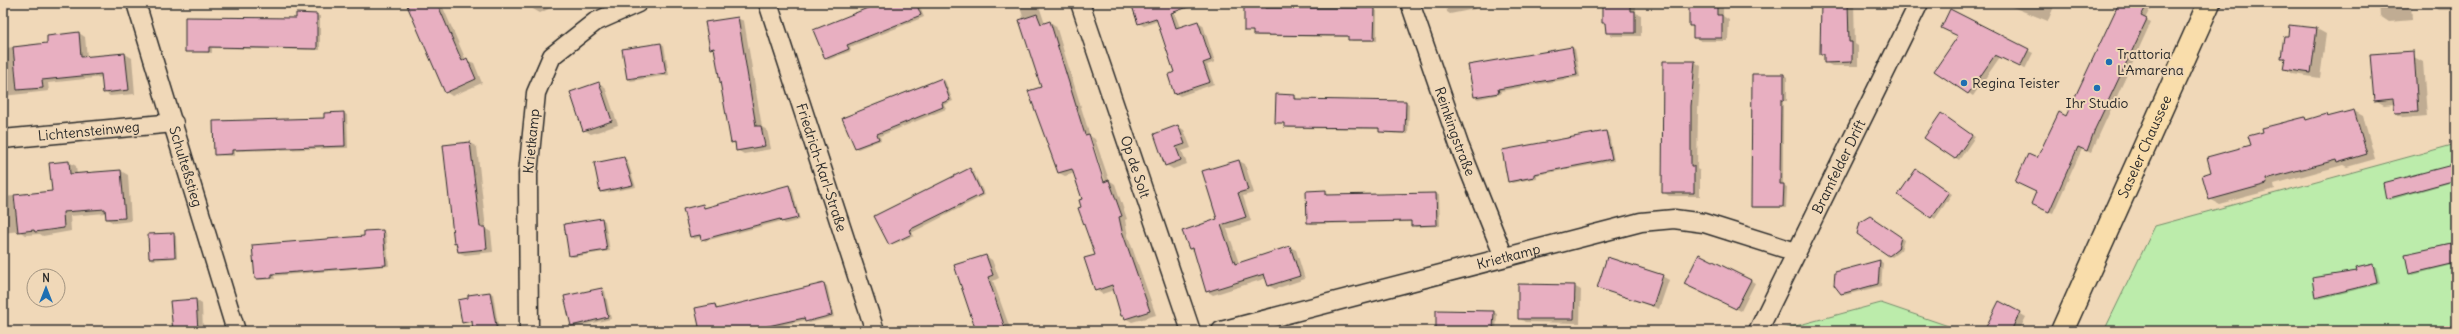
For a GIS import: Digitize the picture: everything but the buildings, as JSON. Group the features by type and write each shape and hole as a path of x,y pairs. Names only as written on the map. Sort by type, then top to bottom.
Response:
{"main road":[{"name":"Saseler Chaussee","path":"2062,331 2209,3"}],"street":[{"name":"Schulteßstieg","path":"136,3 174,123 236,331"},
{"name":"Krietkamp","path":"529,331 528,174 536,93 552,56 595,22 638,3"},
{"name":"Friedrich-Karl-Straße","path":"768,3 875,331"},
{"name":"Op de Solt","path":"1080,3 1192,331"},
{"name":"Reinkingstraße","path":"1410,3 1459,146 1504,257"},
{"name":"Bramfelder Drift","path":"1758,331 1919,3"},
{"name":"Lichtensteinweg","path":"3,139 174,123"},
{"name":"Krietkamp","path":"1221,331 1641,222 1674,219 1704,224 1796,252"}],"green space":[{"path":"2456,144 2456,331 2104,331 2155,226"},
{"path":"1881,303 1963,331 1777,331"}],"place":[{"name":"Trattoria L'Amarena","path":"2109,62"},
{"name":"Regina Teister","path":"1964,83"},
{"name":"Ihr Studio","path":"2097,88"}]}
